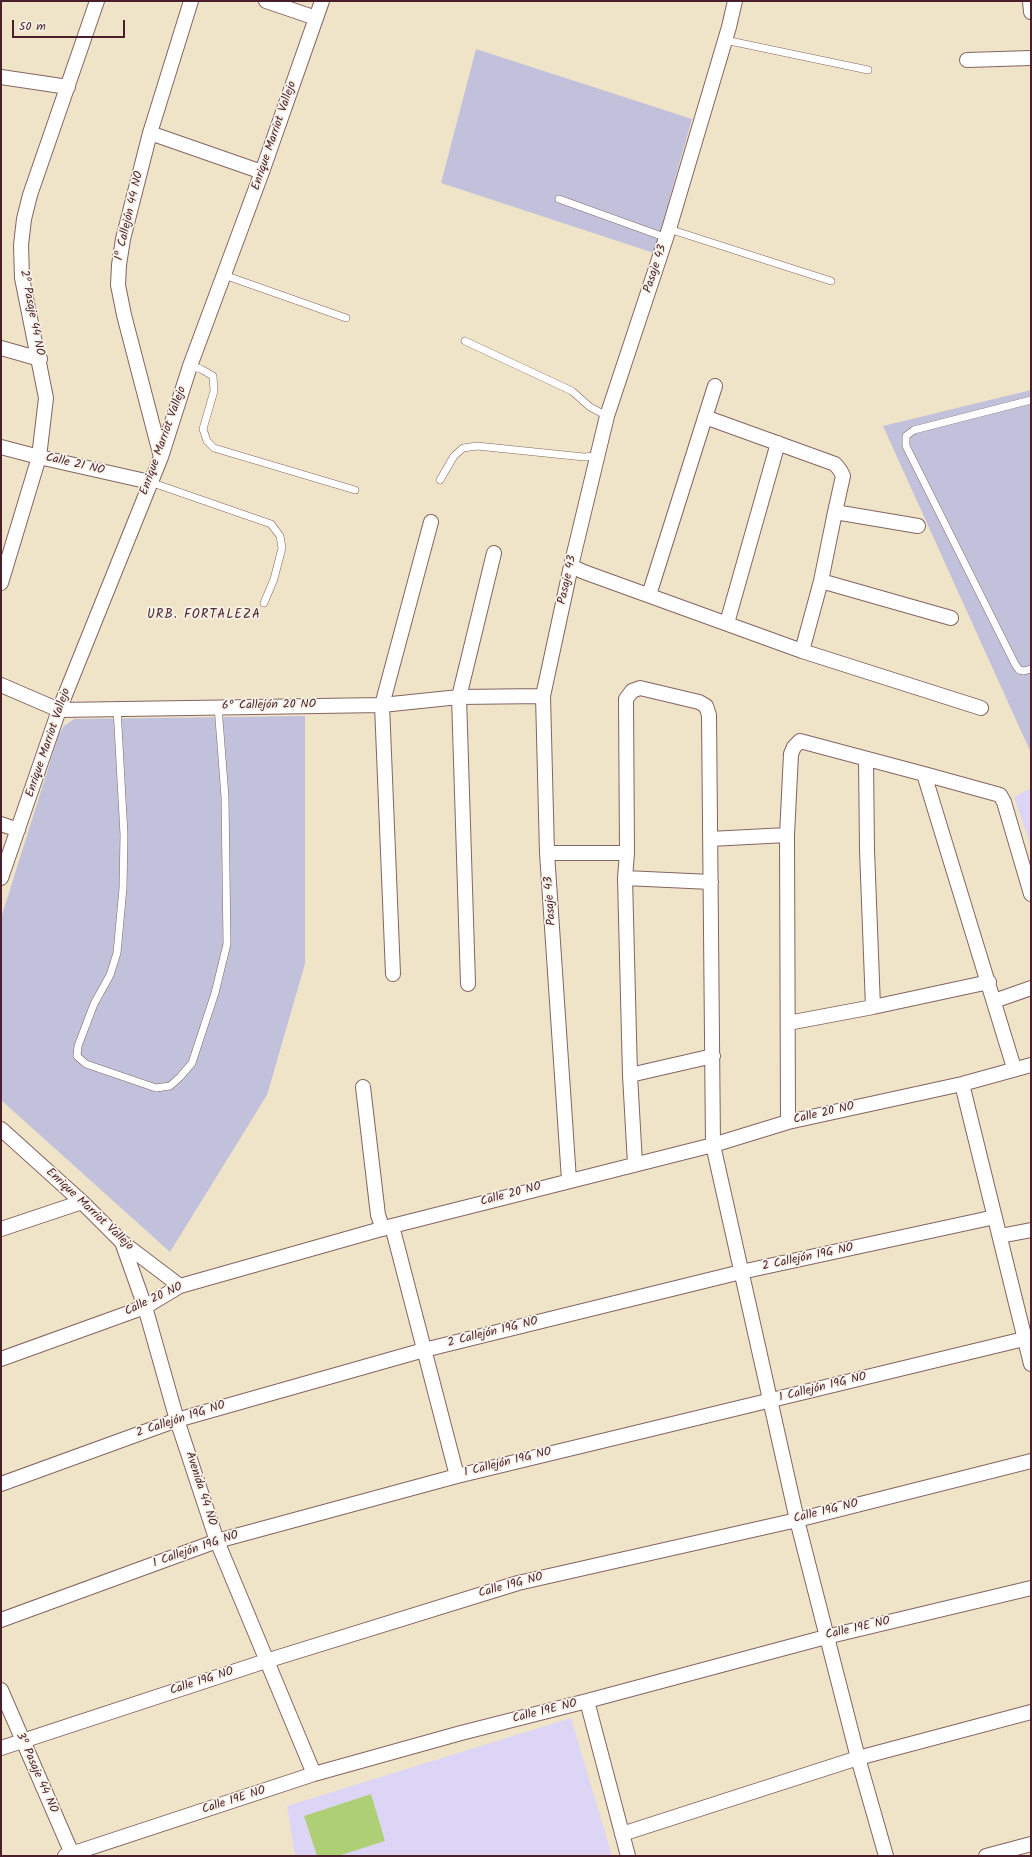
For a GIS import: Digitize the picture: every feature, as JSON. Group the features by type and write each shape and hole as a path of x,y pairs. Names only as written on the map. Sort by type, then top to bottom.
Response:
{"street":[{"name":"2º Pasaje 44 NO","path":"1,583 39,457 46,398 40,359 22,278 21,245 24,219 30,195 68,87 94,1"},
{"name":"1º Callejón 44 NO","path":"161,457 118,285 123,238 150,133 192,1"},
{"path":"266,1 316,18"},
{"name":"Enrique Marriot Vallejo","path":"1,878 59,710 161,457 190,366 262,172 322,1"},
{"path":"1030,1 1031,12"},
{"name":"Pasaje 43","path":"570,1180 548,853 543,696 571,566 607,416 668,234 725,40 731,2"},
{"path":"967,60 1031,58"},
{"path":"1,77 68,87"},
{"path":"150,133 262,172"},
{"path":"1,348 40,359"},
{"path":"650,595 715,386"},
{"path":"705,417 835,464 843,476 821,580 802,651"},
{"path":"727,623 778,443"},
{"name":"Calle 21 NO","path":"1,447 150,482"},
{"path":"835,512 918,526"},
{"path":"393,974 382,705 431,522"},
{"path":"468,984 459,698 494,553"},
{"path":"571,566 802,651 982,708"},
{"path":"821,580 951,618"},
{"name":"6º Callejón 20 NO","path":"1,685 59,710 218,706 382,705 459,698 543,696"},
{"path":"635,1164 630,1075 625,878 627,853 626,700 632,691 640,688 700,702 706,706 709,714 713,1145 769,1401 797,1520 858,1758 886,1856"},
{"path":"788,1122 787,835 791,754 794,747 800,741 1000,795 1004,802 1031,894"},
{"path":"866,759 867,850 873,1007"},
{"path":"924,774 989,982 1014,1068"},
{"path":"1,824 18,830"},
{"path":"710,839 787,835"},
{"path":"548,853 627,853"},
{"path":"625,878 711,882"},
{"path":"788,1023 873,1007 989,982"},
{"path":"994,1001 1031,988"},
{"path":"630,1075 713,1056"},
{"name":"Calle 20 NO","path":"1,1359 145,1307 180,1286 387,1227 713,1145 788,1122 962,1084 1014,1068 1031,1065"},
{"path":"962,1084 1031,1364"},
{"path":"363,1087 378,1215 387,1227 424,1350 457,1476"},
{"name":"Enrique Marriot Vallejo","path":"1,1129 82,1202 122,1242 180,1286"},
{"path":"1,1229 82,1202"},
{"name":"2 Callejón 19G NO","path":"1,1484 177,1420 424,1350 741,1272 995,1217"},
{"path":"1000,1236 1031,1230"},
{"name":"Avenida 44 NO","path":"122,1242 145,1307 177,1420 216,1541 314,1774"},
{"name":"1 Callejón 19G NO","path":"1,1620 216,1541 457,1476 1024,1339"},
{"name":"Calle 19G NO","path":"1,1748 266,1661 518,1583 797,1520 1031,1462"},
{"name":"Calle 19E NO","path":"70,1855 314,1774 461,1732 587,1701 826,1637 1031,1588"},
{"name":"3º Pasaje 44 NO","path":"1,1690 70,1855"},
{"path":"587,1701 628,1856"},
{"path":"622,1834 858,1758 1031,1712"},
{"path":"986,1856 1031,1844"}],"lane":[{"path":"725,40 868,70"},
{"path":"559,199 668,234 831,281"},
{"path":"224,275 346,318"},
{"path":"466,341 572,391 590,407 607,416"},
{"path":"190,366 201,369 212,376 214,391 203,429 207,441 214,448 355,490"},
{"path":"1031,400 914,430 906,436 906,446 1015,664 1019,670 1024,671 1031,669"},
{"path":"440,480 454,456 463,448 477,446 584,457 597,456"},
{"path":"150,482 271,524 280,536 282,548 274,578 264,603"},
{"path":"117,708 124,835 123,888 118,946 110,976 94,1004 78,1046 77,1056 86,1064 156,1088 170,1086 192,1063 214,993 227,944 225,797 218,706"}],"shaded area":[{"path":"476,49 692,119 654,253 441,183"},
{"path":"1031,390 1031,753 883,426"},
{"path":"305,716 305,964 267,1095 170,1252 1,1100 1,918 59,734 64,726 74,719"},
{"path":"1031,788 1031,846 1014,797"},
{"path":"571,1718 612,1856 295,1856 287,1806"}],"green space":[{"path":"371,1794 385,1841 338,1856 317,1856 304,1816"}],"district":[{"name":"URB. FORTALEZA","path":"204,616"}]}
